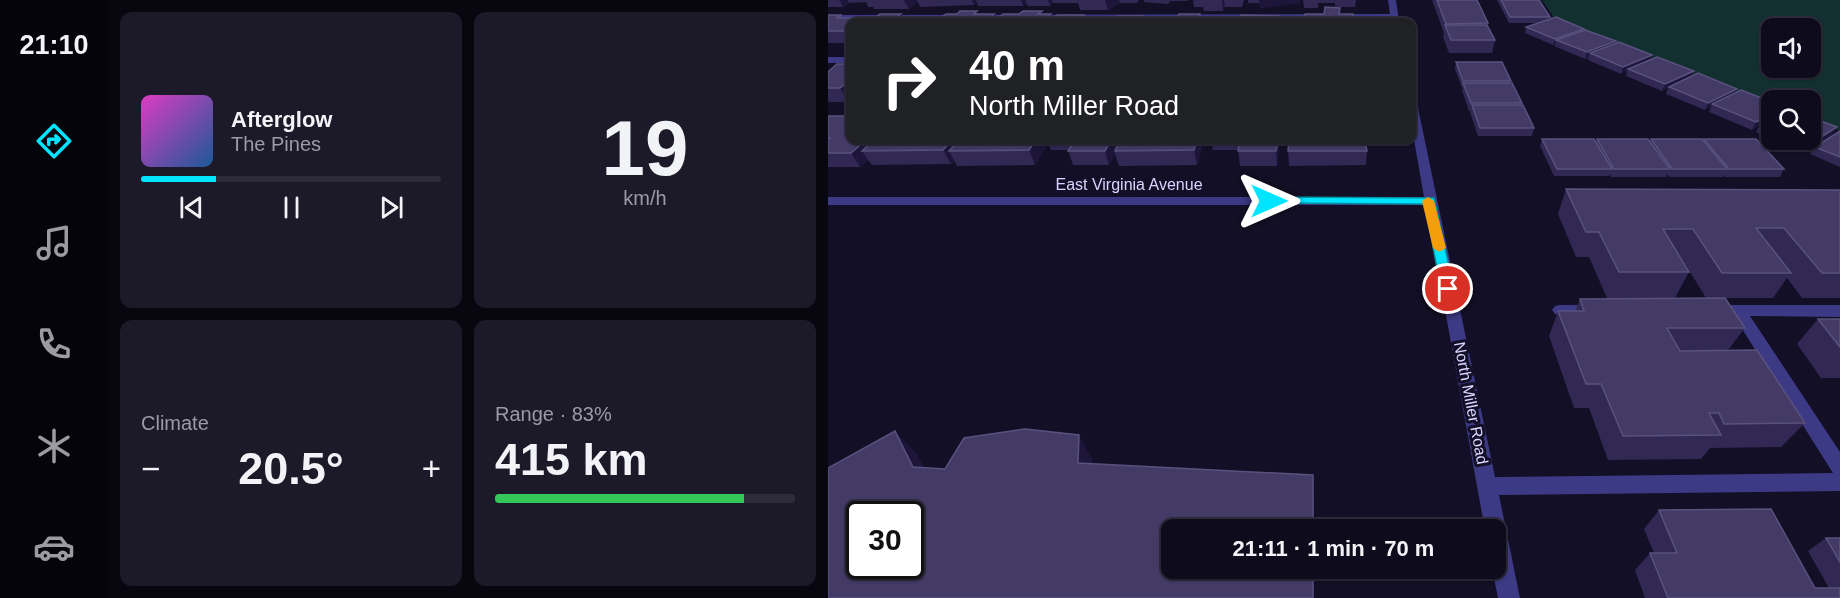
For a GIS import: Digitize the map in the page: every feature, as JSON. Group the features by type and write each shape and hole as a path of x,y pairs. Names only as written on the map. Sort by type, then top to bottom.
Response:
{"street":[{"path":"1392,0 1395,18"},
{"path":"828,16 1206,18"},
{"path":"828,60 846,60"},
{"name":"North Miller Road","path":"1416,132 1509,598"},
{"name":"East Virginia Avenue","path":"828,201 1430,201"},
{"path":"1560,310 1607,310"},
{"path":"1702,310 1840,311"},
{"path":"1738,310 1840,468"},
{"path":"1487,486 1840,482"}],"green space":[{"path":"1542,0 1840,0 1840,131 1821,124 1821,90 1761,90 1761,101 1557,22"}],"building":[{"path":"1437,0 1477,0 1488,23 1446,24"},
{"path":"1501,0 1539,0 1550,17 1510,17"},
{"path":"1325,7 1340,8 1339,14 1353,14 1353,18 1304,18 1305,14 1324,14"},
{"path":"960,11 977,11 974,14 994,14 990,18 940,18 946,14 957,14"},
{"path":"1023,11 1042,11 1038,14 1051,14 1047,18 998,18 1003,14 1019,14"},
{"path":"880,14 901,14 896,18 874,18"},
{"path":"1179,14 1200,14 1199,18 1177,18"},
{"path":"828,15 842,15 836,18 846,18 846,31 828,31"},
{"path":"1057,15 1084,15 1082,18 1054,18"},
{"path":"1241,15 1279,16 1279,18 1240,18"},
{"path":"1117,16 1143,16 1142,18 1116,18"},
{"path":"1556,17 1584,29 1555,39 1526,27"},
{"path":"1445,25 1487,25 1495,40 1451,40"},
{"path":"1585,30 1616,41 1587,52 1556,40"},
{"path":"1619,42 1652,55 1623,67 1590,53"},
{"path":"1657,57 1694,71 1665,84 1628,69"},
{"path":"1456,62 1502,62 1511,81 1463,81"},
{"path":"837,64 846,64 846,83 840,88 828,88 828,72"},
{"path":"1698,73 1737,89 1708,103 1669,87"},
{"path":"1463,83 1512,83 1522,103 1471,103"},
{"path":"1741,90 1761,98 1761,120 1756,122 1712,104"},
{"path":"1472,105 1523,105 1534,128 1480,128"},
{"path":"828,116 846,116 846,144 861,144 851,153 828,153 830,138 828,138"},
{"path":"1821,121 1837,127 1821,137"},
{"path":"1840,131 1840,157 1821,149 1821,143"},
{"path":"1542,139 1594,139 1612,169 1557,169"},
{"path":"1597,139 1648,139 1670,169 1614,169"},
{"path":"1651,139 1702,139 1727,169 1672,169"},
{"path":"1704,139 1756,139 1761,144 1761,150 1766,150 1784,169 1729,169"},
{"path":"870,144 948,144 943,150 862,151"},
{"path":"955,144 1033,144 1029,150 949,151"},
{"path":"1072,144 1109,144 1105,151 1068,151"},
{"path":"1118,144 1196,144 1194,150 1115,151"},
{"path":"1239,144 1277,144 1276,151 1238,151"},
{"path":"1289,144 1366,144 1367,151 1288,151"},
{"path":"1566,189 1840,190 1840,273 1822,273 1784,228 1756,228 1791,273 1722,273 1693,229 1663,229 1689,272 1619,272 1599,232 1586,232"},
{"path":"1725,298 1745,328 1667,328 1680,351 1757,350 1805,423 1724,424 1719,413 1709,413 1721,435 1623,436 1601,384 1586,384 1558,311 1584,311 1580,299"},
{"path":"1818,319 1840,319 1840,347"},
{"path":"1025,429 1079,435 1078,463 1313,475 1313,519 1161,519 1161,579 1313,579 1313,598 828,598 828,468 895,431 913,467 945,469 964,438"},
{"path":"1771,509 1815,588 1840,588 1840,598 1668,598 1650,553 1677,553 1659,510"},
{"path":"1826,538 1840,538 1840,562"}],"slow traffic":[{"path":"1428,201 1430,201 1439,248"}],"route":[{"path":"1269,201 1430,201 1448,289"}]}
